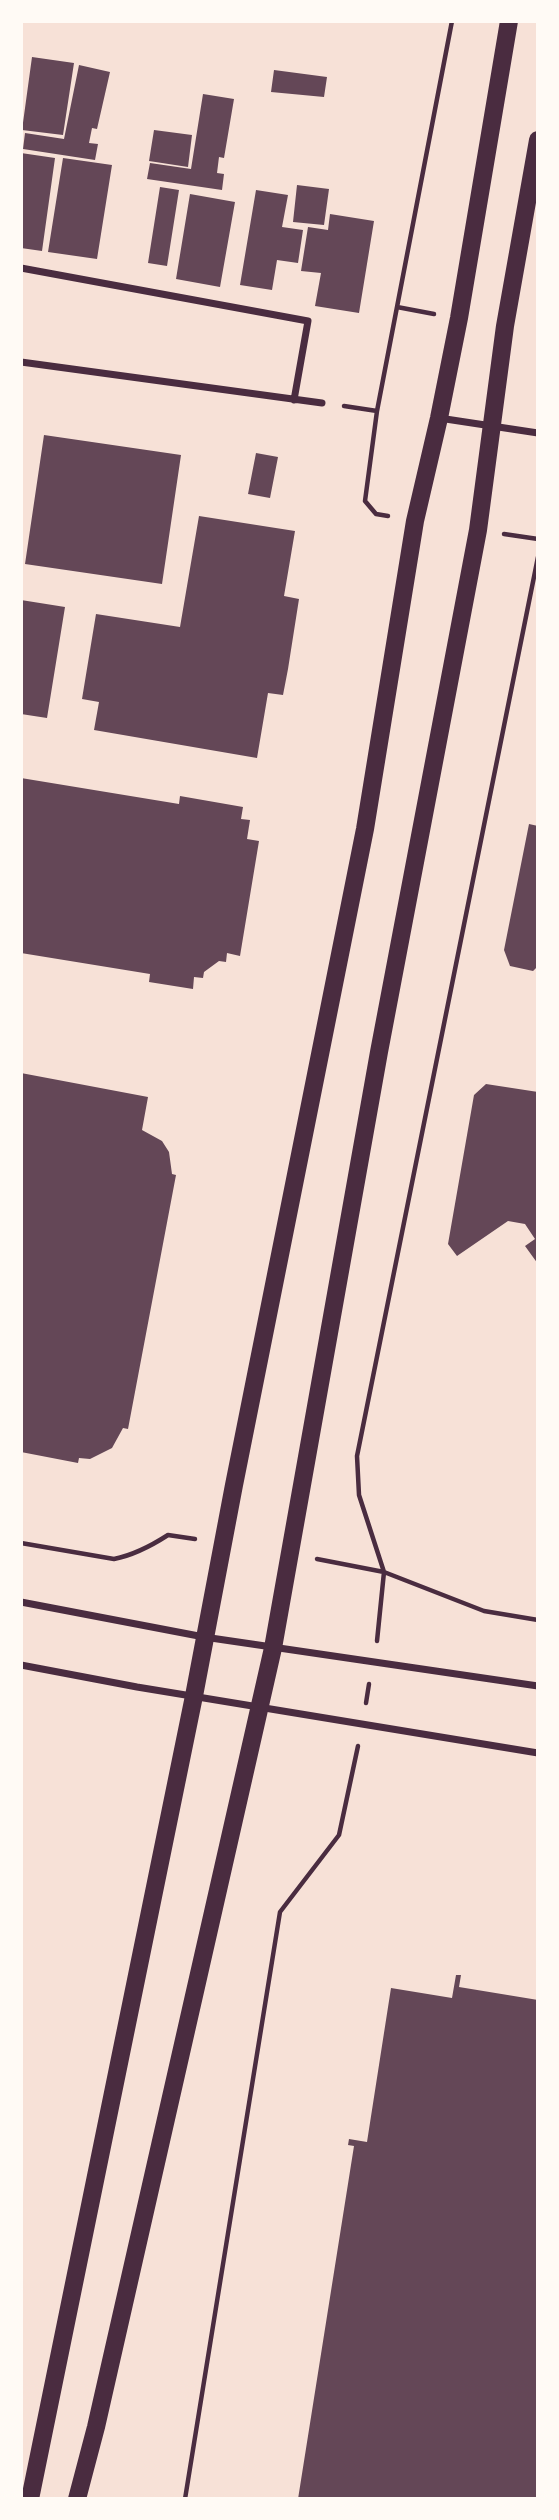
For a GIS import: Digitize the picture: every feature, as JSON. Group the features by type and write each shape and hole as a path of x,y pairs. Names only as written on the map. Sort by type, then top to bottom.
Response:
{"main road":[{"path":"30,2499 194,1696 365,829 415,521 463,295 509,21"},
{"path":"77,2499 102,2400 273,1648 379,1052 478,530 505,326 538,140"}],"street":[{"path":"21,268 308,321 294,400"},
{"path":"21,362 322,403"},
{"path":"439,418 538,433"},
{"path":"21,1602 204,1637 373,1664 538,1686"},
{"path":"21,1665 538,1753"}],"path":[{"path":"415,521 376,514 365,501 377,411 452,21"},
{"path":"322,403 377,411"},
{"path":"478,530 538,539"},
{"path":"185,2499 280,1912 339,1835 373,1664 384,1572 359,1494 356,1457 538,557"},
{"path":"384,1572 484,1611 538,1620"}],"building":[{"path":"32,57 74,63 63,135 22,130"},
{"path":"79,65 110,72 97,129 92,128 89,143 98,144 95,160 23,149 25,133 64,139"},
{"path":"274,70 327,77 324,97 271,92"},
{"path":"203,94 234,99 224,158 219,157 217,173 224,174 222,190 147,179 150,163 191,169"},
{"path":"154,130 192,135 188,167 149,161"},
{"path":"21,153 55,158 42,251 21,248"},
{"path":"63,158 112,165 97,259 48,252"},
{"path":"297,185 329,189 324,225 293,222"},
{"path":"160,187 179,190 167,266 148,263"},
{"path":"256,190 288,195 282,227 303,230 298,263 277,260 272,290 240,285"},
{"path":"190,194 235,202 220,287 176,279"},
{"path":"330,214 374,221 359,313 315,306 321,273 301,271 308,227 328,230"},
{"path":"44,435 181,455 162,584 25,564"},
{"path":"256,453 278,457 270,498 248,494"},
{"path":"199,516 295,531 284,596 299,599 288,669 283,695 268,693 257,758 94,730 99,702 82,699 96,614 180,627"},
{"path":"21,600 65,607 47,718 21,714"},
{"path":"21,778 179,804 180,796 243,807 241,819 250,820 247,839 259,841 240,956 227,953 226,962 219,961 204,972 203,978 194,977 193,989 149,982 150,974 21,953"},
{"path":"529,824 538,826 538,966 533,971 510,966 504,950"},
{"path":"21,1073 148,1097 142,1130 162,1141 169,1152 172,1174 176,1175 128,1429 123,1428 112,1448 90,1459 79,1458 78,1463 21,1452"},
{"path":"486,1084 538,1092 538,1264 525,1246 535,1239 525,1224 508,1221 457,1256 448,1244 474,1095"},
{"path":"456,1975 461,1975 459,1987 538,2000 538,2499 298,2499 354,2146 348,2145 349,2139 367,2142 391,1988 452,1998"}]}
